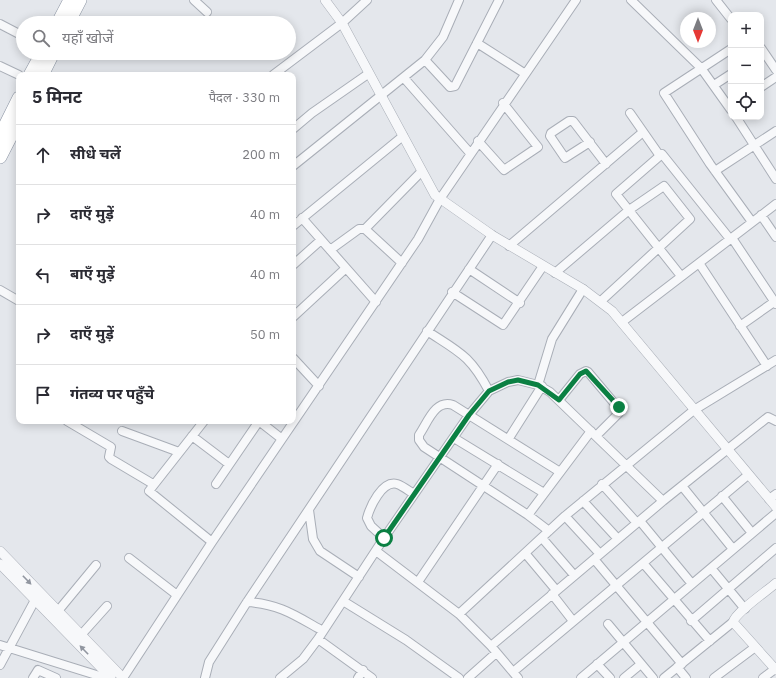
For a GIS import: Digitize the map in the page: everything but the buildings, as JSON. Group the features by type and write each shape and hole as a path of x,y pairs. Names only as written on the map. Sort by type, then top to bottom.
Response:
{"highway":[{"path":"62,16 70,0"},
{"path":"72,16 80,0"},
{"path":"32,72 38,60"},
{"path":"44,72 50,60"},
{"path":"0,136 16,104"},
{"path":"0,158 16,126"}],"street":[{"path":"194,0 207,12"},
{"path":"325,0 342,23 431,189 440,199 492,235 601,301 622,322 748,475 773,496 776,507"},
{"path":"296,58 342,23 367,0"},
{"path":"296,164 425,60 446,32 459,0"},
{"path":"425,60 450,87 453,88 499,0"},
{"path":"296,419 418,239 440,199 524,72 576,0"},
{"path":"631,0 701,68 728,104"},
{"path":"716,0 728,15"},
{"path":"0,24 16,32"},
{"path":"477,43 524,72"},
{"path":"728,51 664,93 715,171 752,222"},
{"path":"764,54 776,70"},
{"path":"277,72 293,60"},
{"path":"0,66 16,74"},
{"path":"296,127 312,113 368,74"},
{"path":"714,85 728,76"},
{"path":"764,85 776,77"},
{"path":"404,78 470,153"},
{"path":"478,141 504,170 538,147 504,103"},
{"path":"630,113 660,156"},
{"path":"590,142 565,158 550,136 551,133 571,120 590,142 606,164"},
{"path":"738,120 776,178"},
{"path":"715,171 776,131"},
{"path":"510,246 643,132"},
{"path":"296,223 403,136"},
{"path":"681,276 616,194 662,154 731,238 775,303 740,326"},
{"path":"330,250 359,229 364,229 422,172"},
{"path":"555,274 629,210 664,186 690,219 601,301"},
{"path":"622,322 776,204"},
{"path":"761,215 776,237"},
{"path":"302,218 376,302"},
{"path":"364,229 402,263"},
{"path":"206,678 209,662 247,602 452,292 492,235"},
{"path":"296,262 321,240"},
{"path":"699,263 767,366"},
{"path":"452,292 503,325 520,303 543,266"},
{"path":"296,314 346,268"},
{"path":"469,269 520,303"},
{"path":"509,438 540,386 552,339 583,289"},
{"path":"0,290 16,299"},
{"path":"427,331 467,357 480,374 489,391"},
{"path":"460,614 565,516 602,484 694,410 776,360"},
{"path":"296,361 319,386"},
{"path":"528,515 560,472 593,433 619,413 620,410 588,372 583,372 559,400"},
{"path":"280,678 304,659 318,640 384,538 469,415 489,391 508,382 518,380 540,386 559,400 663,501"},
{"path":"549,530 424,447 419,440 419,435 437,406 448,403 509,438 560,472"},
{"path":"470,677 494,649 574,575 768,417 776,420"},
{"path":"72,424 111,448 109,457 111,459 153,484"},
{"path":"202,424 149,488 150,493 212,542"},
{"path":"216,484 257,424"},
{"path":"263,424 282,439"},
{"path":"0,551 123,678 176,595 292,424"},
{"path":"122,431 179,452"},
{"path":"192,436 229,464"},
{"path":"454,438 544,494"},
{"path":"418,582 498,464"},
{"path":"376,551 460,614 494,649 515,675 573,621 748,475"},
{"path":"384,538 370,526 367,518 383,489 391,484 397,484 414,494"},
{"path":"602,484 661,547 692,584"},
{"path":"682,486 733,549"},
{"path":"722,496 752,533"},
{"path":"583,501 618,539"},
{"path":"309,510 316,546 320,551 359,577"},
{"path":"581,678 776,513"},
{"path":"565,516 597,556 616,586 647,622 679,665 686,678"},
{"path":"542,538 574,575"},
{"path":"691,620 776,548"},
{"path":"525,553 554,592 573,621"},
{"path":"129,558 176,595"},
{"path":"643,563 710,641"},
{"path":"0,564 111,678"},
{"path":"58,611 96,565"},
{"path":"711,568 745,609"},
{"path":"664,678 734,622 734,619 745,609 776,584"},
{"path":"0,665 35,600"},
{"path":"343,601 406,640 459,678"},
{"path":"247,602 270,604 279,607 323,631"},
{"path":"81,636 107,606"},
{"path":"734,622 754,648 775,670 763,678"},
{"path":"608,624 653,678"},
{"path":"318,640 363,670 372,678"},
{"path":"0,645 106,678"},
{"path":"714,678 754,648"},
{"path":"597,664 610,678"},
{"path":"624,678 641,664"},
{"path":"33,678 38,670 56,678"},
{"path":"358,678 363,670"}],"route":[{"path":"384,538 469,415 489,391 498,385 518,380 528,382 542,386 559,400 580,374 586,371 619,407"}]}
